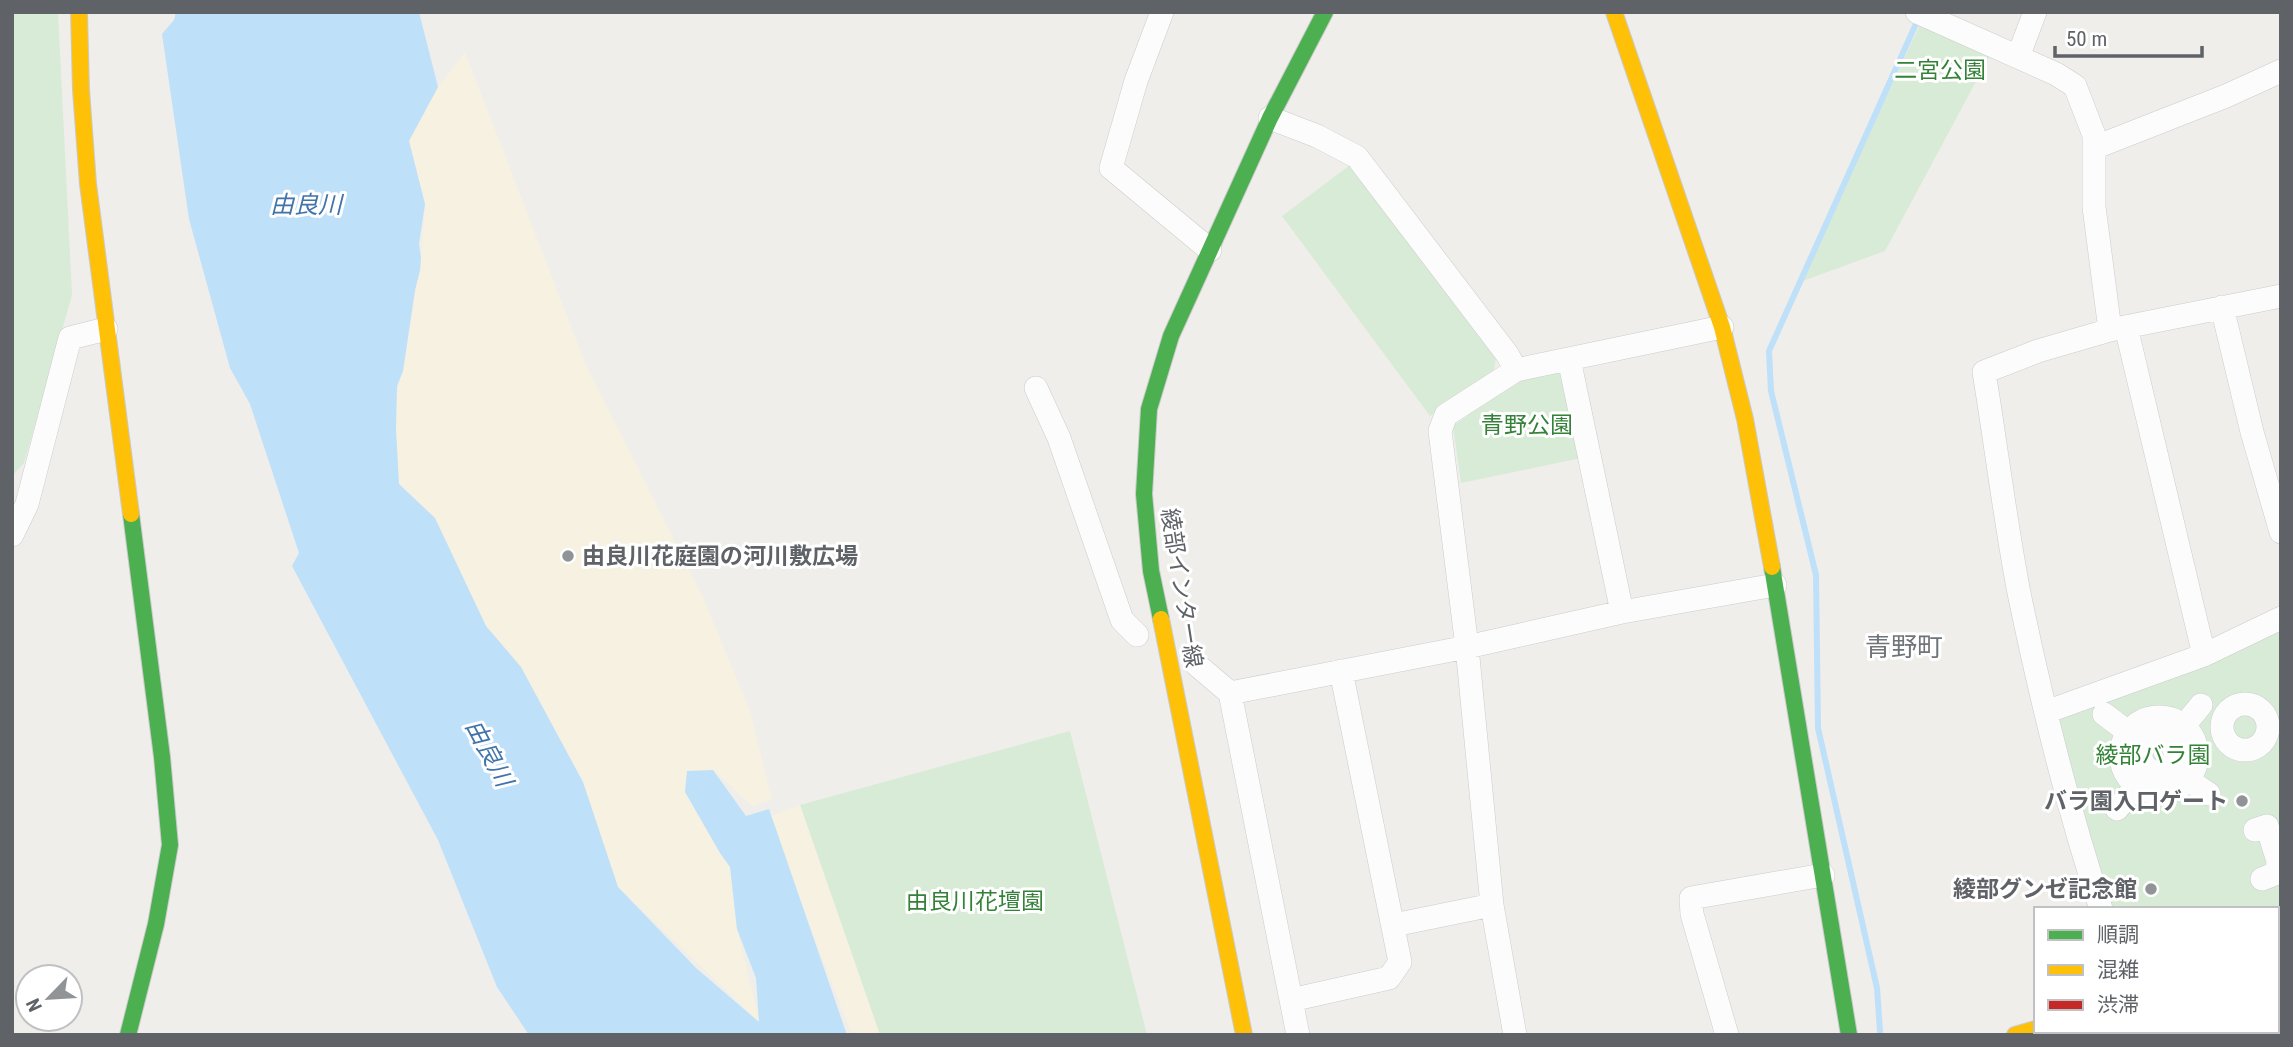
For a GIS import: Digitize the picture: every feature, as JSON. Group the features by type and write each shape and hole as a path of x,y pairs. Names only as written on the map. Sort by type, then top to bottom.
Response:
{"street":[{"path":"79,12 88,184 162,757 170,845 156,924 128,1035"},
{"path":"1162,12 1136,81 1111,168 1210,250"},
{"name":"綾部インター線","path":"1244,1035 1151,571 1144,494 1149,409 1171,336 1269,118 1325,12"},
{"path":"1614,12 1722,327 1745,419 1775,584 1849,1035"},
{"path":"1917,12 2056,74 2075,86 2090,121 2096,147 2094,207 2118,329 2204,655"},
{"path":"2018,57 2035,12"},
{"path":"2096,147 2226,96 2281,71"},
{"path":"1269,118 1317,136 1357,157 1507,354 1516,370"},
{"path":"2100,907 2085,861 2046,712 2019,592 1984,372 2038,351 2118,329 2281,296"},
{"path":"2222,307 2252,432 2281,533"},
{"path":"1515,1035 1492,905 1467,647 1440,431 1446,415 1516,370 1722,327"},
{"path":"12,536 27,503 70,338 106,328"},
{"path":"1569,359 1622,612"},
{"path":"1036,388 1059,438 1122,620 1137,635"},
{"path":"1230,693 1467,647 1622,612 1775,584"},
{"path":"2046,712 2204,655 2281,618"},
{"path":"1197,665 1230,693 1298,1035"},
{"path":"1291,1000 1389,978 1400,962 1341,671"},
{"path":"2177,735 2201,705"},
{"path":"2104,714 2137,739"},
{"path":"2117,809 2161,776 2196,764 2194,739 2177,735 2165,717 2152,717 2141,721 2137,739 2121,751 2122,764 2127,775 2161,776 2209,794"},
{"path":"2255,830 2267,826 2278,861 2277,873 2262,879"},
{"path":"1727,1035 1692,914 1691,898 1823,875"},
{"path":"1394,925 1492,905"},
{"path":"2015,1035 2034,1030"}],"shaded area":[{"path":"2281,972 2281,1035 2087,1035 2279,1033"}],"green space":[{"path":"12,12 58,12 72,295 24,463 12,476"},
{"name":"二宮公園","path":"1923,18 1993,50 1885,251 1800,282"},
{"path":"1354,162 1497,352 1494,370 1430,416 1282,216"},
{"name":"青野公園","path":"1556,370 1564,378 1581,458 1461,483 1453,426 1517,379"},
{"name":"綾部バラ園","path":"2281,631 2281,926 2279,907 2111,907 2086,830 2058,718 2116,693"},
{"name":"由良川花壇園","path":"1070,731 1147,1035 880,1035 800,805"}],"sand":[{"name":"由良川花庭園の河川敷広場","path":"465,52 586,365 702,595 750,711 772,800 752,806 713,770 712,837 730,867 737,929 760,1023 618,887 583,782 521,667 486,626 435,518 399,484 395,427 397,398 421,258 425,204 409,141 438,87"},
{"path":"800,805 880,1035 852,1035 801,903 771,816"}],"water":[{"name":"由良川","path":"176,12 419,12 438,87 409,141 425,204 419,244 420,271 403,371 397,386 399,484 435,518 486,626 521,667 583,782 618,887 696,968 759,1022 756,978 737,929 730,867 685,792 687,771 713,770 746,816 769,809 847,1035 529,1035 497,987 438,840 292,566 299,553 250,404 230,368 189,219 162,34 174,20"}],"waterway":[{"path":"1880,1031 1877,988 1818,728 1816,575 1771,391 1769,351 1919,17"}],"traffic: fast":[{"path":"1161,619 1151,571 1144,494 1149,409 1171,336 1270,118 1325,12"},
{"path":"128,1035 156,924 170,845 162,757 131,514"},
{"path":"1772,567 1849,1035"}],"traffic: slow":[{"path":"79,12 88,184 131,514"},
{"path":"1614,12 1722,327 1745,419 1772,567"},
{"path":"1161,619 1244,1035"},
{"path":"2015,1035 2034,1030"}],"place":[{"name":"由良川花庭園の河川敷広場","path":"568,556"},
{"name":"バラ園入口ゲート","path":"2242,801"},
{"name":"綾部グンゼ記念館","path":"2151,889"}],"district":[{"name":"青野町","path":"1904,647"}]}
